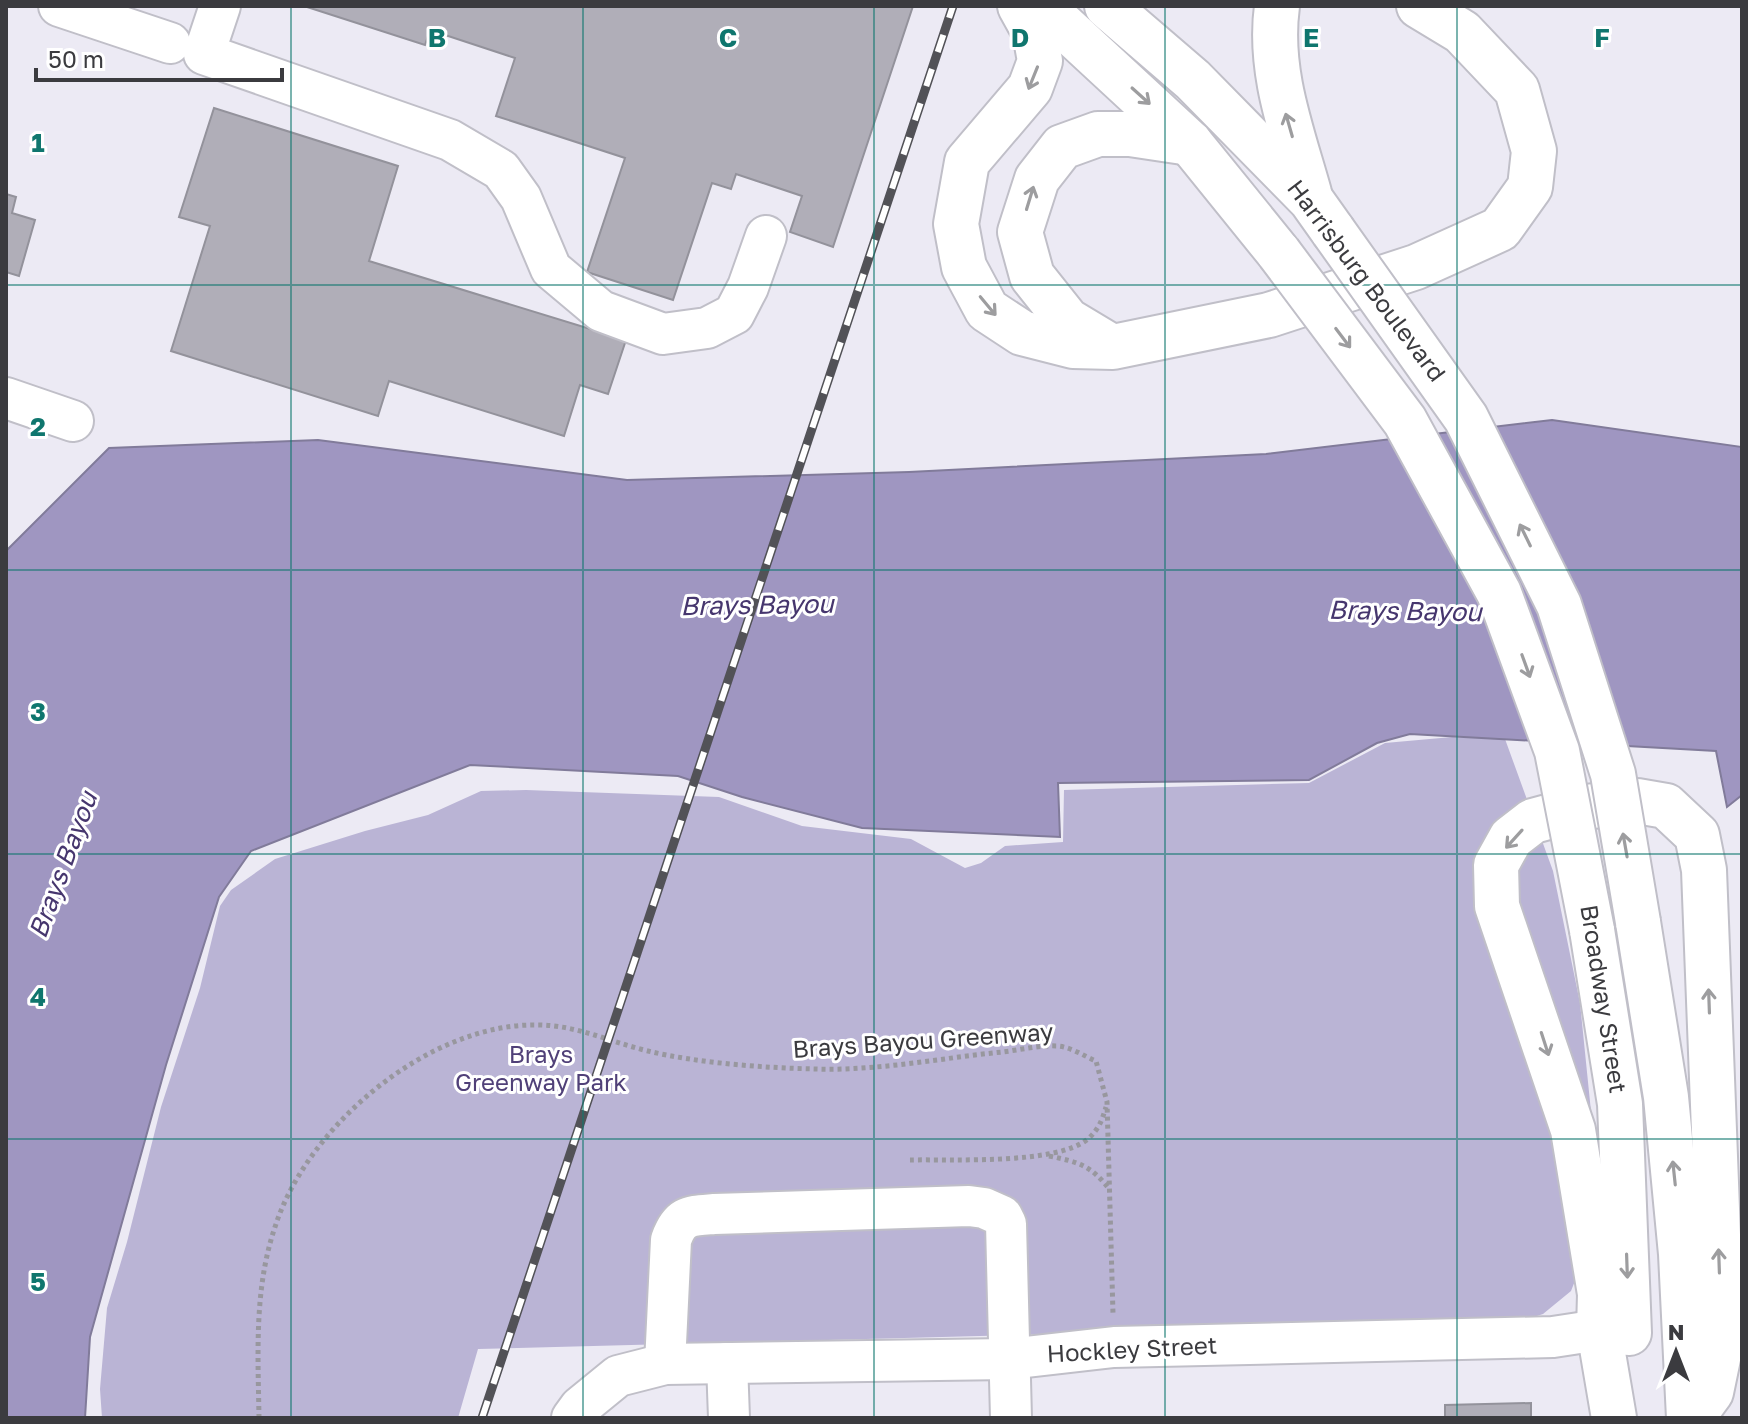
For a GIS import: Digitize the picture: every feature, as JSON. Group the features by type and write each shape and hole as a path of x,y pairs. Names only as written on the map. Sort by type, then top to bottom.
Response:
{"main road":[{"path":"1020,6 1035,33 1040,61 1030,88 967,162 956,224 964,267 987,310 1022,333 1073,346 1113,347 1269,315 1416,267 1500,229 1530,187 1534,151 1517,90 1462,32 1419,6"},
{"path":"1042,6 1190,143"},
{"name":"Harrisburg Boulevard","path":"1107,6 1193,80 1322,215 1466,418 1559,605"},
{"path":"1144,6 1193,80"},
{"path":"1277,6 1279,87 1322,215"},
{"path":"1113,347 1067,320 1032,276 1020,232 1037,179 1062,147 1098,134 1130,134 1190,143"},
{"name":"Broadway Street","path":"1190,143 1279,253 1405,421 1499,593 1557,751 1592,930 1620,1104 1628,1292 1629,1418"},
{"name":"Broadway Street","path":"1559,605 1613,774 1638,922 1666,1097 1681,1254 1691,1418"},
{"path":"1614,1418 1599,1330 1600,1294 1573,1130 1497,906 1496,865 1511,838 1533,821 1585,807 1637,801 1666,806 1697,835 1704,870 1732,1339 1711,1392 1691,1418"}],"street":[{"path":"59,6 450,140 501,170 521,198 551,269 601,311 663,334 707,328 734,314 748,287 766,236"},
{"path":"187,48 220,6"},
{"path":"6,398 73,421"},
{"path":"665,1364 671,1240 676,1225 683,1219 714,1214 969,1206 995,1211 1006,1224 1011,1418"},
{"name":"Hockley Street","path":"572,1418 580,1407 618,1376 665,1364 1009,1359 1114,1347 1553,1337 1599,1330"},
{"path":"727,1363 729,1418"}],"path":[{"name":"Brays Bayou Greenway","path":"259,1418 261,1289 266,1257 284,1201 316,1151 371,1094 408,1065 440,1047 502,1027 558,1026 582,1030 649,1052 777,1068 820,1070 1058,1046 1096,1061 1107,1102 1114,1347"},
{"path":"1048,1156 1089,1138 1099,1127 1107,1102"},
{"path":"910,1160 1048,1156 1087,1166 1110,1190"}],"green space":[{"name":"Brays Greenway Park","path":"1452,737 1505,739 1553,871 1580,1003 1595,1151 1595,1230 1571,1291 1543,1314 1519,1322 478,1349 458,1418 102,1418 100,1389 107,1308 161,1107 200,988 220,906 231,890 275,859 428,815 481,791 526,790 719,797 802,826 911,839 965,868 981,863 1005,846 1063,842 1064,790 1309,783 1385,743"}],"water":[{"name":"Brays Bayou","path":"1552,420 1742,447 1742,795 1727,807 1716,751 1410,734 1377,743 1309,780 1058,783 1060,837 862,828 742,797 678,776 470,765 251,851 219,897 166,1065 90,1337 85,1418 6,1418 6,551 109,448 318,440 627,480 909,472 1266,454"}],"building":[{"path":"304,6 913,6 833,247 790,232 802,196 736,174 731,189 712,183 673,300 587,272 625,158 496,116 515,58 430,30 425,45"},
{"path":"214,108 398,166 369,261 626,340 608,394 580,385 564,436 389,381 378,416 171,351 210,226 179,217"},
{"path":"6,194 16,197 12,213 35,220 19,276 6,272"},
{"path":"1531,1403 1531,1418 1445,1418 1445,1405"}],"railway":[{"path":"482,1418 953,6"}]}
